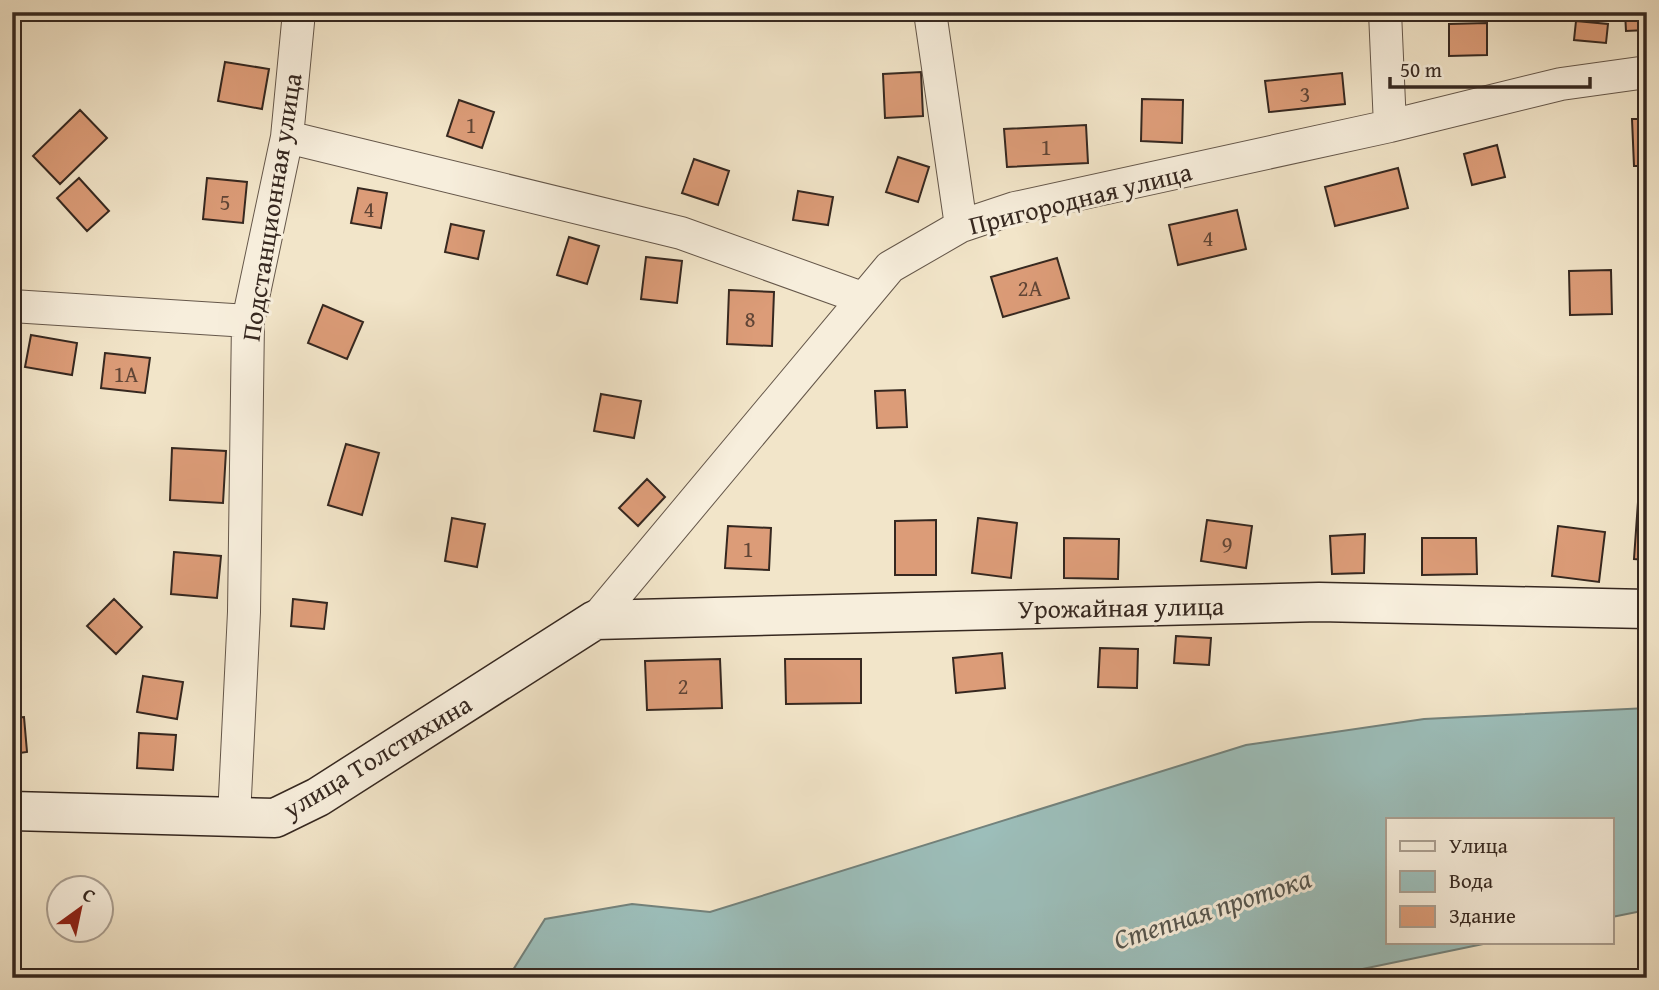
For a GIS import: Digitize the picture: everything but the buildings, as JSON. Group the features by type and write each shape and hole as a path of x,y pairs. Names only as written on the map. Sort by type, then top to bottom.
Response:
{"street":[{"name":"Подстанционная улица","path":"234,817 244,612 248,321 287,137 299,12"},
{"path":"929,12 961,226"},
{"path":"1385,12 1390,126"},
{"name":"Пригородная улица","path":"595,620 890,267 961,226 1014,208 1390,126 1561,84 1647,72"},
{"path":"287,137 681,233 862,298"},
{"path":"12,306 248,321"},
{"name":"Урожайная улица","path":"595,620 1319,602 1647,609"},
{"name":"улица Толстихина","path":"12,811 275,818 317,797 595,620"}],"water":[{"name":"Степная протока","path":"1647,708 1647,910 1614,917 1614,818 1386,818 1386,944 1483,944 1319,978 508,978 545,919 632,904 710,912 1246,745 1424,719"}]}
